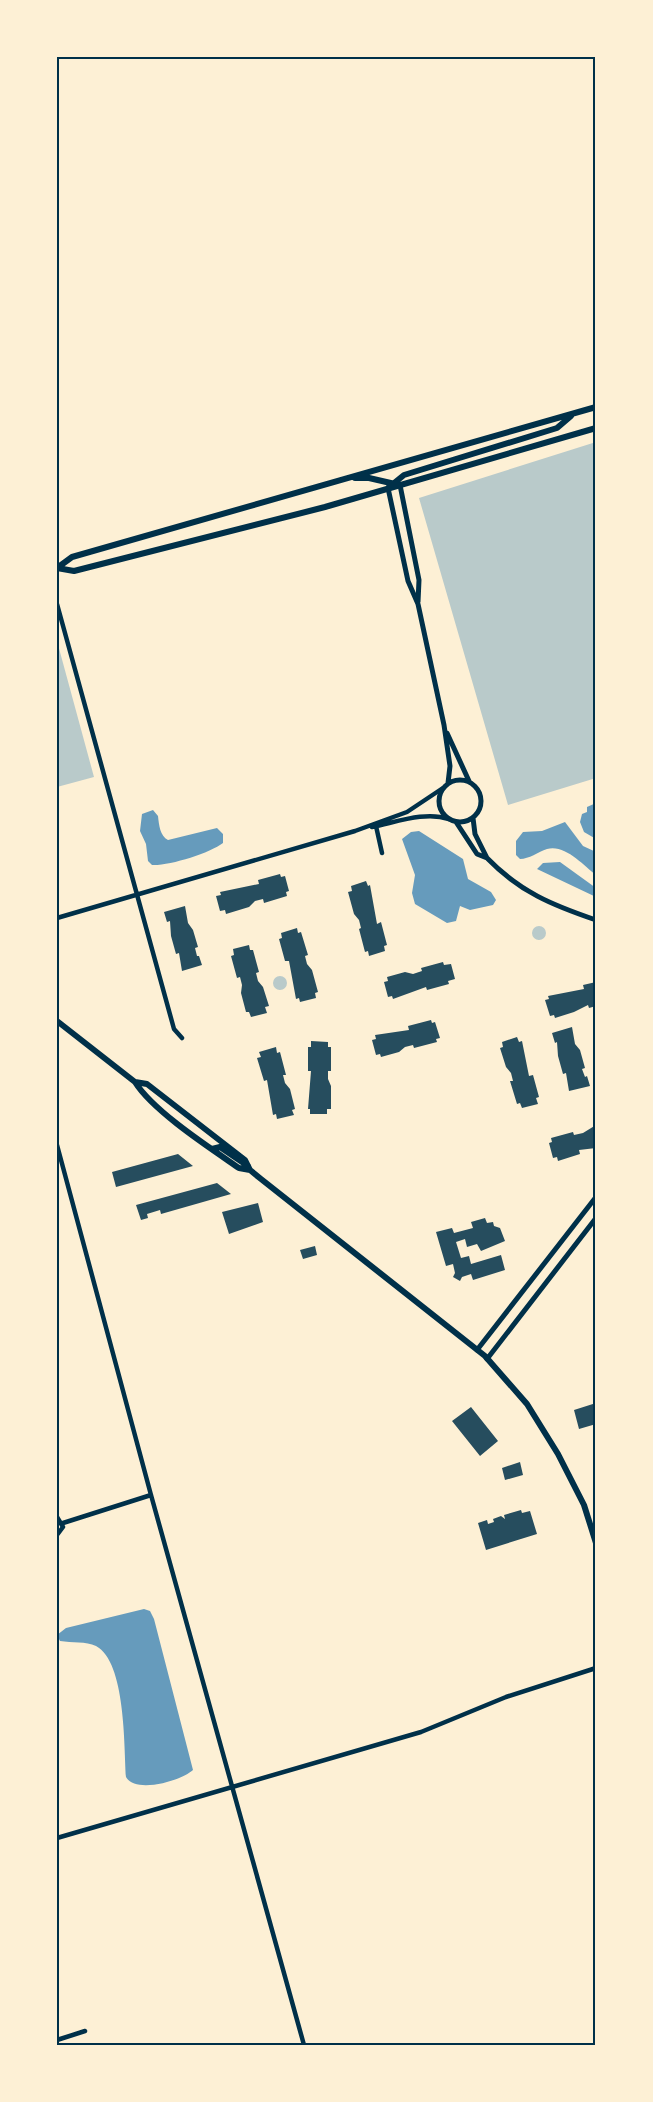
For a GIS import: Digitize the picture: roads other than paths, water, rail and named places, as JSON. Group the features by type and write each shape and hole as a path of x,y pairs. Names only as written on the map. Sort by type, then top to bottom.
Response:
{"main road":[{"path":"57,568 72,557 596,407"},
{"path":"393,485 404,475 557,428 575,413"},
{"path":"57,568 74,571 244,528 596,428"},
{"path":"340,480 369,478 393,485"},
{"path":"57,1020 135,1082 141,1092 212,1149 239,1168 249,1168"},
{"path":"135,1082 147,1084 245,1160 249,1168 487,1359 527,1404 558,1454 584,1505 596,1543"}],"street":[{"path":"393,485 408,581 418,604 444,725 450,766 448,783"},
{"path":"393,485 419,580 418,604"},
{"path":"57,604 174,1029 182,1038"},
{"path":"444,725 469,781"},
{"path":"57,918 355,831 421,816 440,816 453,820 473,818 479,811 481,797 475,785 469,781 454,780 448,783 439,794 440,809 453,820 477,854 487,858"},
{"path":"355,831 407,812 443,788"},
{"path":"473,818 475,834 487,858 509,880 551,904 596,920"},
{"path":"376,826 382,853"},
{"path":"57,1145 151,1495 304,2045"},
{"path":"477,1350 596,1197"},
{"path":"487,1359 596,1218"},
{"path":"63,1523 151,1495"},
{"path":"57,1517 63,1523"},
{"path":"57,1535 62,1530 63,1523"},
{"path":"57,1838 421,1732 506,1697 596,1668"},
{"path":"57,2040 85,2031"}],"water":[{"path":"596,803 596,839 584,832 580,822 582,814 587,812 587,807"},
{"path":"153,810 158,816 162,833 168,840 217,828 223,834 223,843 189,858 152,865 148,861 146,844 140,831 142,814"},
{"path":"565,822 583,846 596,852 596,875 567,852 554,848 523,859 516,855 516,841 523,832 542,831"},
{"path":"419,831 463,859 468,879 491,892 496,900 493,905 470,910 460,906 456,921 447,923 415,904 412,893 415,875 402,839 411,832"},
{"path":"560,862 596,888 596,897 537,869 543,863"},
{"path":"144,1609 150,1611 154,1619 193,1770 169,1782 139,1785 126,1777 122,1706 113,1669 106,1655 92,1644 60,1641 57,1635 66,1628"}]}
